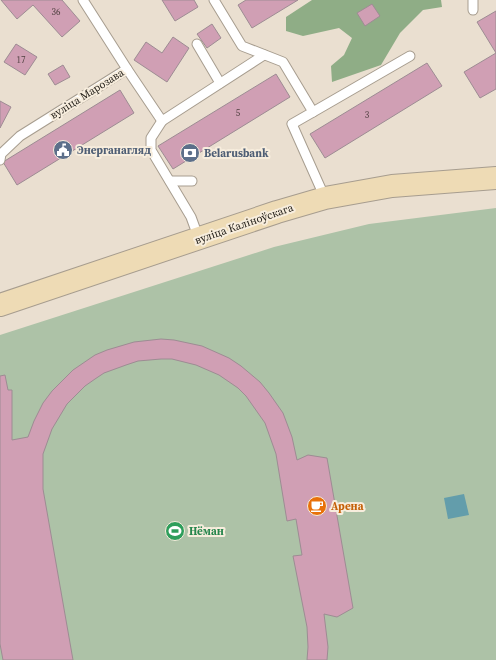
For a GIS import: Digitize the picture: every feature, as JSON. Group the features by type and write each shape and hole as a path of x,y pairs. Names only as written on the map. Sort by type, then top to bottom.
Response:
{"main road":[{"name":"вуліца Каліноўскага","path":"0,305 277,212 325,198 392,186 496,178"}],"lane":[{"path":"83,0 128,69"},
{"path":"214,0 242,46 283,62 313,112"},
{"path":"473,0 473,10"},
{"path":"196,44 220,83"},
{"path":"199,239 191,217 150,150 151,138 162,121 264,54"},
{"path":"325,198 292,124 410,56"},
{"name":"вуліца Марозава","path":"0,160 1,154 20,136 128,69 162,121"},
{"path":"170,181 192,181"}],"green space":[{"path":"312,0 441,0 442,7 423,10 400,33 381,65 332,82 331,66 344,55 352,38 339,28 303,36 286,31 286,17"},
{"name":"Нёман","path":"496,208 496,660 0,660 0,335 274,247 369,224"}],"water":[{"path":"464,494 469,515 448,519 444,498"}],"building":[{"path":"1,0 62,0 80,21 62,37 33,5 17,19"},
{"path":"162,0 194,0 198,7 175,21"},
{"path":"246,0 298,0 252,28 238,5"},
{"path":"372,4 380,16 365,26 357,13"},
{"path":"496,11 496,53 477,22"},
{"path":"212,24 221,38 207,48 197,34"},
{"path":"173,37 189,48 167,82 134,60 146,42 162,53"},
{"path":"16,44 37,57 25,75 4,62"},
{"path":"496,53 496,89 480,98 464,72"},
{"path":"427,63 442,86 325,158 310,134"},
{"path":"63,65 70,77 55,85 48,74"},
{"path":"276,74 290,97 173,169 158,146"},
{"path":"120,90 134,113 17,185 3,162"},
{"path":"0,101 11,107 0,128"},
{"path":"161,339 174,340 202,346 229,358 241,366 260,382 283,413 292,437 297,460 308,455 327,458 353,608 337,617 324,614 328,647 327,660 307,660 307,627 293,556 302,555 296,519 287,521 276,454 265,423 246,396 238,388 219,375 196,365 172,359 161,359 138,361 104,373 85,386 67,404 52,429 43,454 43,489 73,660 3,660 0,644 0,376 5,375 8,390 12,390 12,440 28,437 43,403 52,391 73,370 95,355 107,350 134,342"}],"place":[{"name":"Энерганагляд","path":"63,150"},
{"name":"Belarusbank","path":"190,153"},
{"name":"Арена","path":"317,506"},
{"name":"Нёман","path":"175,531"}]}
